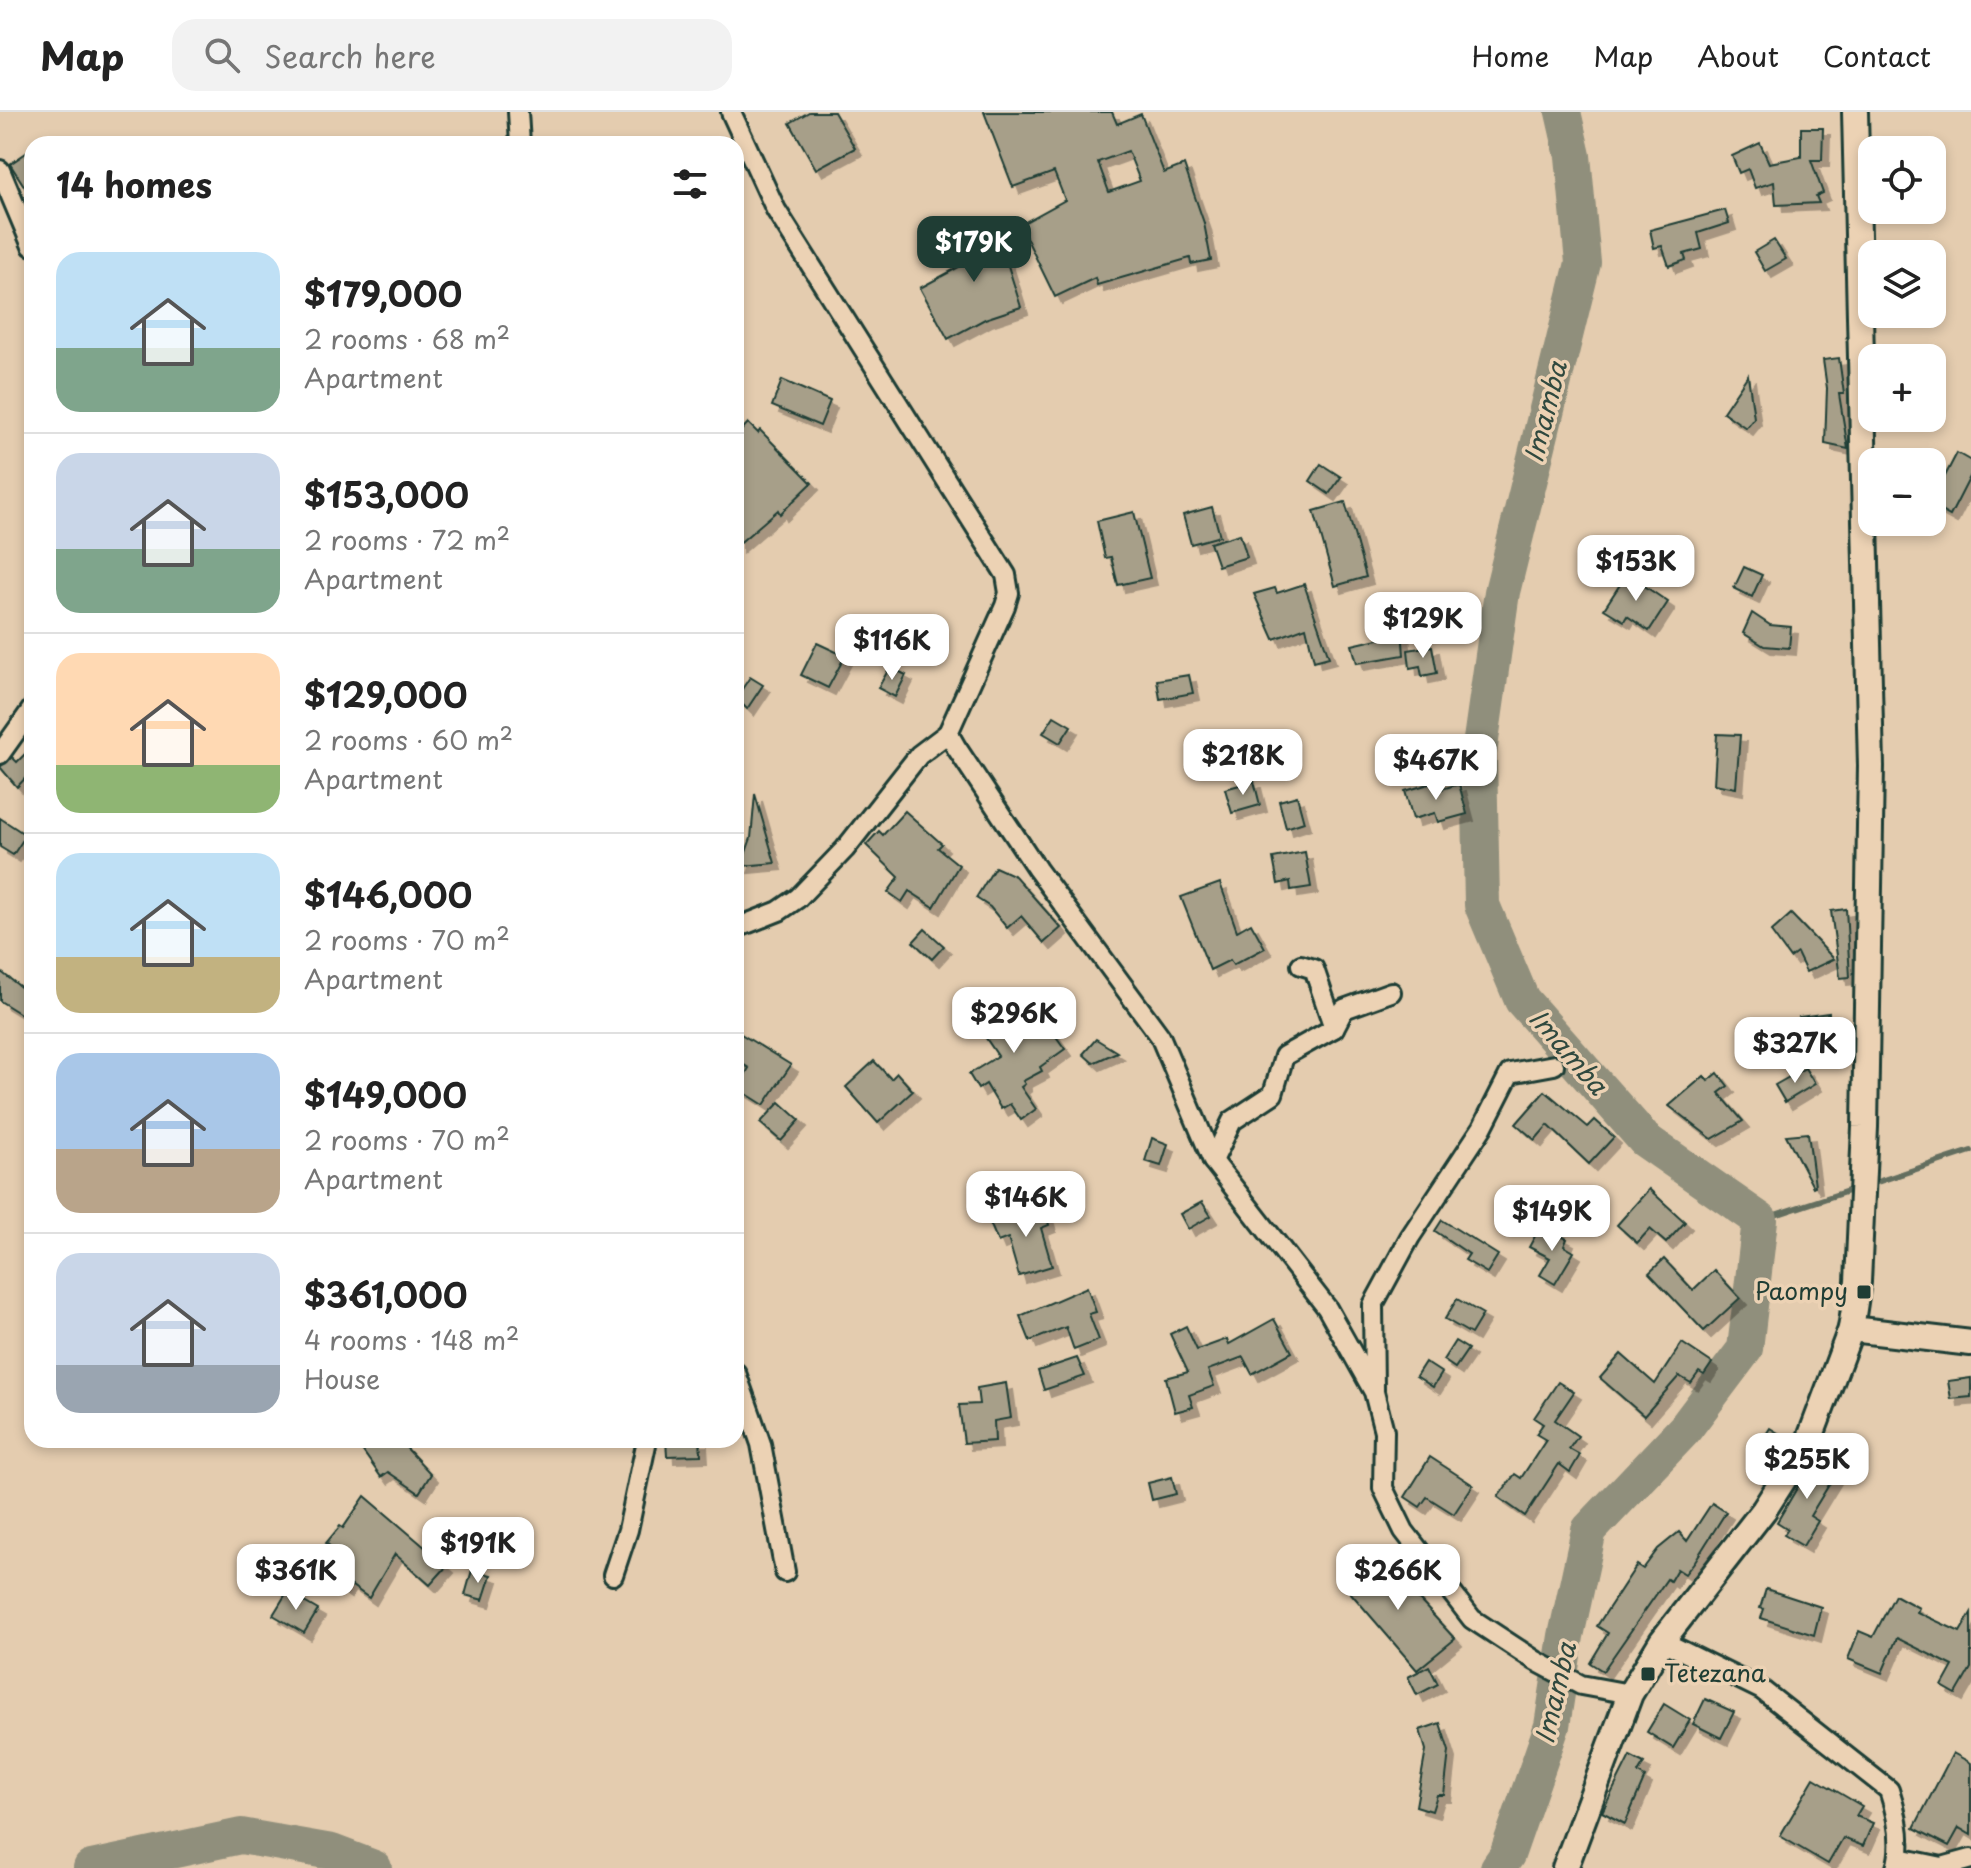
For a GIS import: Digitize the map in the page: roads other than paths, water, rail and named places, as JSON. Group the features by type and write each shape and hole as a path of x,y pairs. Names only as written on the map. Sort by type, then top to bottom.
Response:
{"street":[{"path":"518,112 520,136"},
{"path":"731,112 742,136"},
{"path":"1565,1868 1630,1694 1662,1641 1764,1510 1810,1438 1851,1329 1862,1208 1865,1127 1871,766 1855,112"},
{"path":"744,140 776,210 1006,575 1009,593 948,733 919,755 845,849 798,898 779,911 744,925"},
{"path":"0,170 24,227"},
{"path":"0,754 24,720"},
{"path":"948,733 1037,869 1160,1036 1213,1161 1327,1308 1374,1392"},
{"path":"1301,965 1314,969 1334,1028"},
{"path":"1213,1161 1232,1121 1273,1094 1284,1056 1334,1028 1344,1009 1391,992"},
{"path":"1554,1065 1510,1073 1482,1128 1410,1237 1373,1305 1374,1392 1384,1431 1383,1488 1404,1531 1472,1619 1536,1661 1581,1685 1630,1694"},
{"path":"1851,1329 1971,1343"},
{"path":"744,1396 761,1444 785,1572"},
{"path":"613,1575 628,1530 645,1448"},
{"path":"1662,1641 1762,1690 1889,1790 1897,1815 1898,1863 1942,1867 1971,1859"}],"waterway":[{"name":"Imamba","path":"1498,1868 1507,1855 1552,1726 1566,1636 1589,1530 1684,1430 1745,1349 1760,1220 1645,1140 1522,1000 1482,905 1479,754 1502,592 1583,263 1573,156 1563,112"},
{"path":"1868,1185 1971,1151"},
{"path":"1760,1220 1857,1188"},
{"name":"Imamba","path":"91,1868 241,1836 332,1852 374,1868"}],"place":[{"name":"Paompy","path":"1864,1292"},
{"name":"Tetezana","path":"1648,1674"}]}
